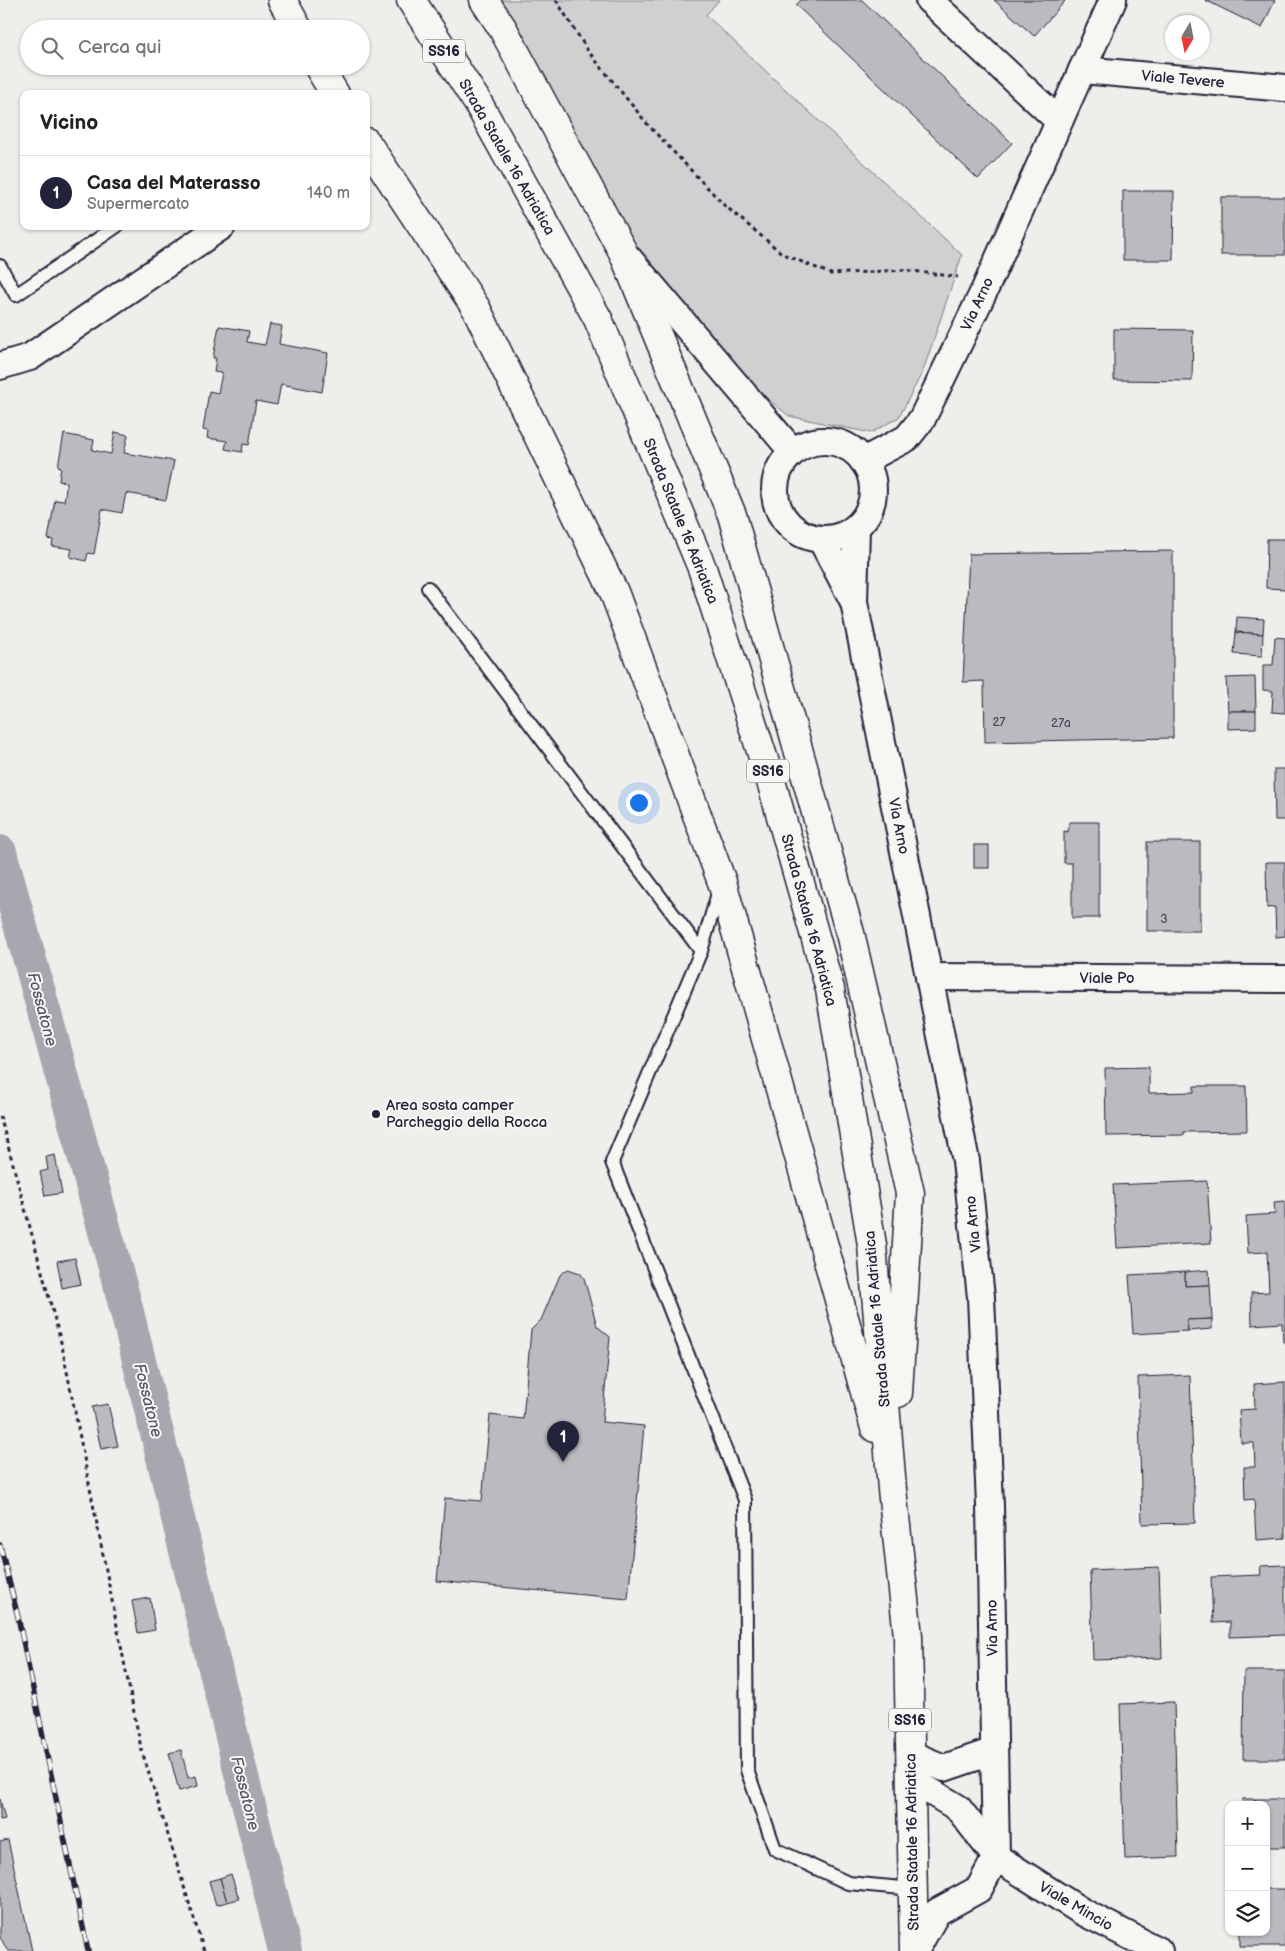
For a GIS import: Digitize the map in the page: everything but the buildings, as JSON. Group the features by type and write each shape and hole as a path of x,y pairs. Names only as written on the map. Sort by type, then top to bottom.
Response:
{"main road":[{"path":"282,0 293,20"},
{"name":"Strada Statale 16 Adriatica","path":"411,0 478,103 598,319 702,568 773,788 830,989 872,1245 892,1489 908,1636 914,1951"},
{"path":"484,0 503,29 623,252 732,515 850,933 910,1193 892,1489"},
{"path":"323,75 333,90"},
{"path":"370,148 476,308 614,592 722,882 892,1489"}],"street":[{"path":"929,0 1060,121"},
{"name":"Via Arno","path":"863,461 907,438 922,419 985,289 1113,0"},
{"name":"Viale Tevere","path":"1082,70 1285,88"},
{"path":"0,366 30,357 216,230"},
{"path":"623,252 793,452"},
{"path":"822,441 838,444 852,450 863,461 870,474 873,488 872,503 866,517 856,528 845,535 821,539 805,535 791,526 781,513 776,497 776,481 782,465 793,452 807,445 822,441"},
{"path":"854,602 856,528"},
{"path":"821,539 854,602"},
{"name":"Via Arno","path":"854,602 966,1161 981,1297 990,1505 996,1856"},
{"name":"Viale Po","path":"930,977 1285,979"},
{"path":"910,1767 944,1768 994,1751"},
{"name":"Viale Mincio","path":"910,1767 958,1808 996,1856 1081,1911 1159,1951"},
{"path":"914,1951 937,1912 980,1889 996,1856"}],"lane":[{"path":"0,266 16,295 111,230"},
{"path":"428,588 702,951"},
{"path":"722,882 702,951 612,1162 745,1500 747,1770 775,1848 848,1883 912,1889"}],"path":[{"path":"556,0 588,51 649,126 724,205 783,254 831,274 904,270 956,276"},
{"path":"0,1116 62,1346 141,1748 204,1951"}],"shaded area":[{"path":"497,0 719,0 706,15 962,255 923,371 899,417 871,433 789,416 762,394 624,235"}],"waterway":[{"name":"Fossatone","path":"0,852 124,1300 285,1951"}],"railway":[{"path":"0,1545 18,1617 88,1951"}],"place":[{"name":"Area sosta camper Parcheggio della Rocca","path":"376,1114"},
{"name":"Casa del Materasso","path":"563,1462"}]}
